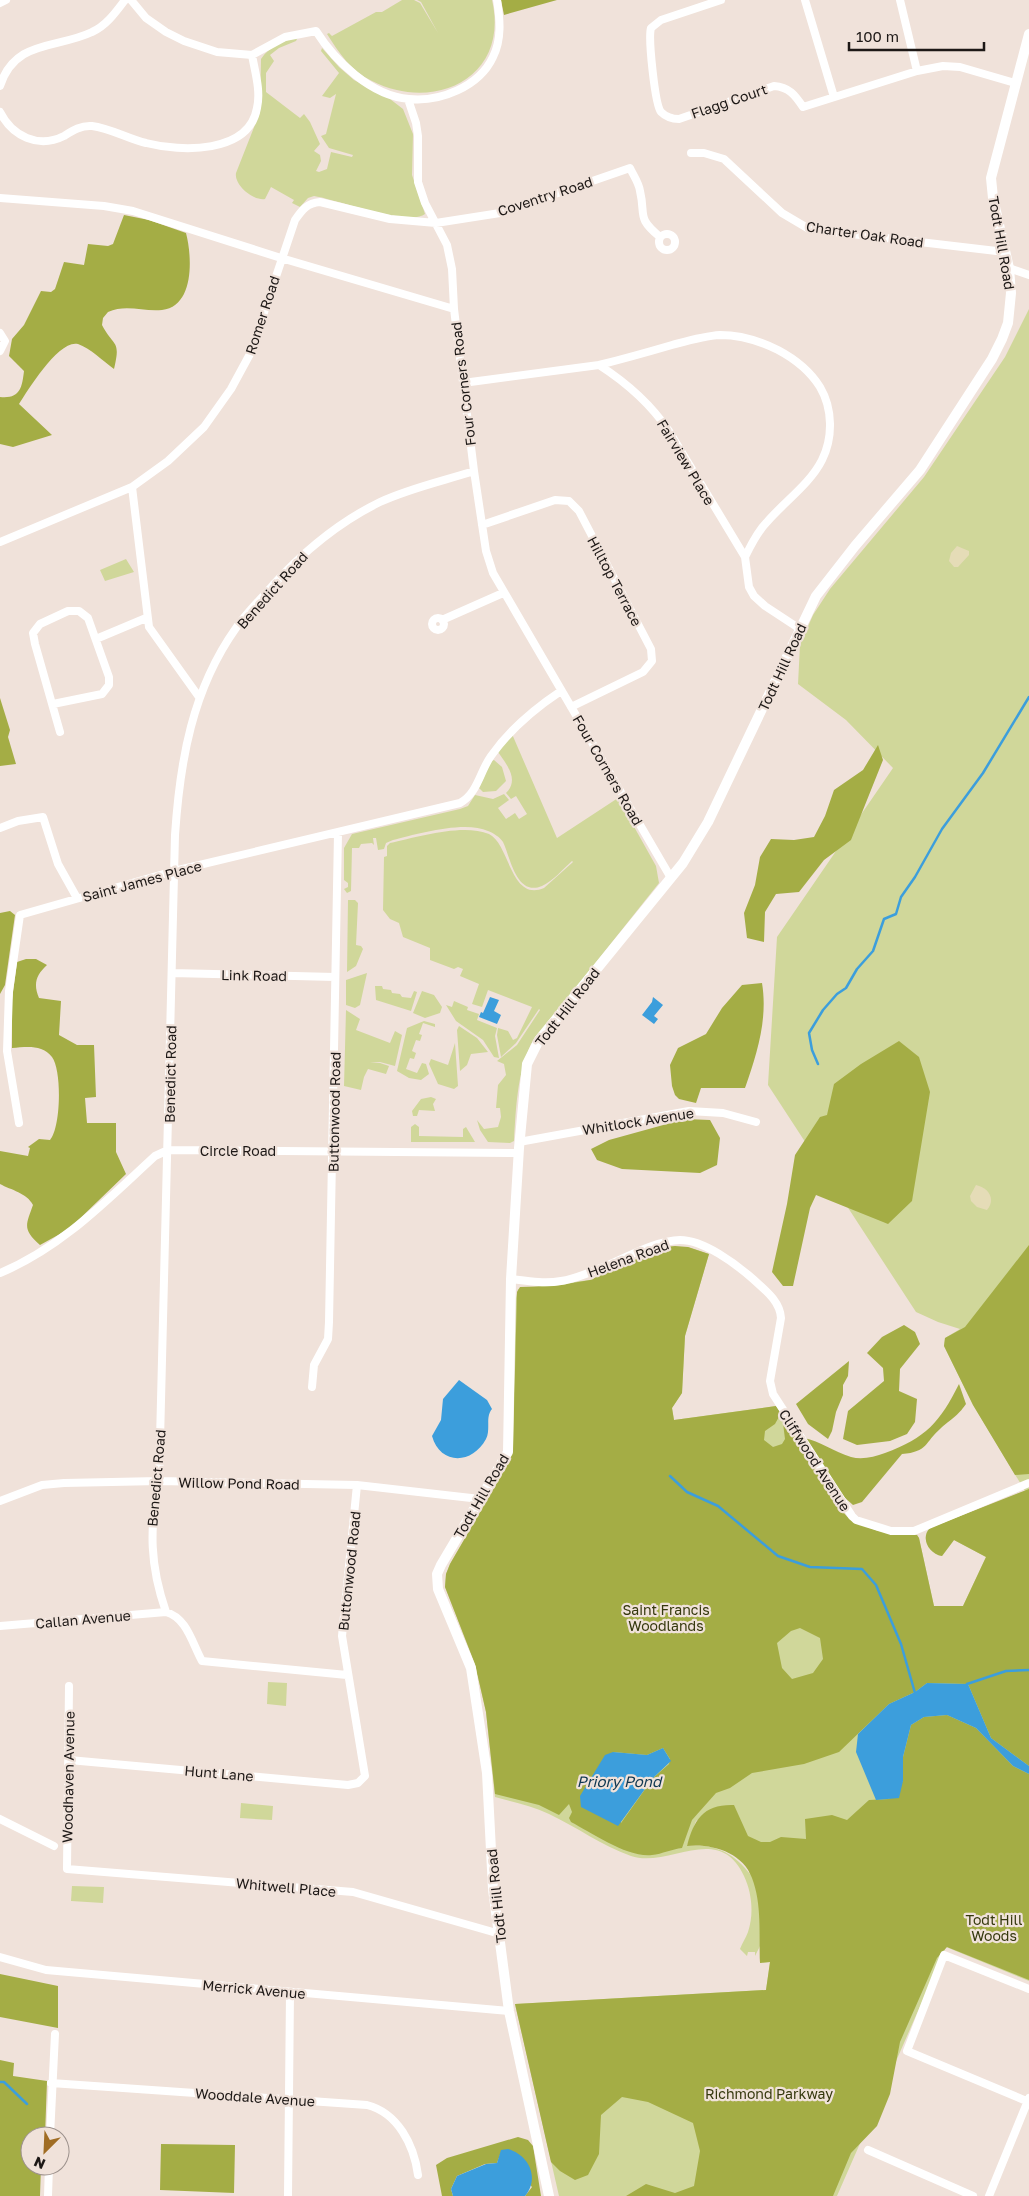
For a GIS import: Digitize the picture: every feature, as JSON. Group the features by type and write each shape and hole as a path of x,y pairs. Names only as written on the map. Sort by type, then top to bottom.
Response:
{"street":[{"path":"0,3 6,0"},
{"path":"0,86 8,69 26,53 39,46 91,33 102,26 125,0"},
{"path":"131,0 154,25 184,41 216,52 252,55 285,37 316,31 336,58 350,72 390,94 408,99 432,98 450,94 462,88 487,67 498,43 500,17 497,0"},
{"name":"Flagg Court","path":"721,0 661,20 650,28 649,40 658,107 662,113 672,119 679,119 774,86 781,86 792,91 803,107 834,97"},
{"path":"805,0 834,97 917,70 943,66 960,67 1015,83"},
{"path":"900,0 917,70"},
{"name":"Todt Hill Road","path":"549,2196 510,2011 493,1889 486,1773 471,1668 438,1589 437,1580 441,1565 508,1452 511,1279 518,1153 527,1064 539,1040 671,878 708,822 816,596 833,572 920,470 992,358 1008,323 1011,293 1009,268 993,198 991,178 1029,34"},
{"path":"0,112 15,131 31,140 48,141 78,128 91,126 146,144 165,147 202,148 237,137 246,130 253,120 257,109 258,97 252,55"},
{"path":"408,99 418,136 418,182 425,203 447,245 454,309"},
{"name":"Charter Oak Road","path":"691,153 704,153 724,159 782,213 809,229 1005,252"},
{"name":"Coventry Road","path":"312,203 320,202 390,219 436,223 500,213 630,168 640,190 644,221 660,237"},
{"name":"Four Corners Road","path":"0,198 104,206 133,211 280,258 454,309 474,471 486,551 493,573 671,878"},
{"name":"Romer Road","path":"0,542 132,487 168,461 204,427 231,389 250,354 280,258 295,220 306,206 312,203"},
{"path":"1009,268 1029,275"},
{"path":"0,333 5,342 0,351"},
{"path":"463,383 599,365 697,338 718,335 752,339 787,355 813,377 820,388 829,412 828,440 822,460 810,477 766,522 745,557"},
{"name":"Fairview Place","path":"599,365 630,386 657,414 745,557 749,587 754,596 765,606 800,629"},
{"name":"Benedict Road","path":"166,1612 159,1593 152,1552 153,1510 159,1481 175,835 180,772 188,736 199,697 220,655 241,622 300,557 318,541 358,513 382,501 474,471"},
{"path":"132,487 146,618 154,636 199,697"},
{"name":"Hilltop Terrace","path":"482,525 556,500 569,501 578,511 651,648 652,661 643,672 571,707"},
{"path":"442,620 503,593"},
{"path":"53,704 102,694 108,687 109,677 88,618 79,611 68,611 36,627 33,638 60,732"},
{"path":"96,639 146,618"},
{"name":"Saint James Place","path":"19,1123 7,1051 9,991 20,915 174,871 460,803 467,799 490,758 512,730 561,690"},
{"path":"0,828 18,821 43,817 58,864 77,898"},
{"name":"Buttonwood Road","path":"312,1387 314,1364 328,1339 334,1150 338,833"},
{"name":"Link Road","path":"172,973 335,977"},
{"name":"Whitlock Avenue","path":"519,1142 689,1111 723,1113 756,1122"},
{"path":"0,1273 21,1264 84,1222 155,1156 168,1150"},
{"name":"Circle Road","path":"168,1150 518,1153"},
{"name":"Helena Road","path":"511,1279 535,1282 561,1281 594,1271 665,1242 681,1240 714,1252 729,1260 773,1298 781,1310 770,1381 773,1394"},
{"name":"Cliffwood Avenue","path":"773,1394 852,1516 862,1523 875,1528 891,1531 920,1530 1029,1483"},
{"name":"Willow Pond Road","path":"0,1501 42,1485 64,1482 159,1481 357,1485 480,1499"},
{"name":"Buttonwood Road","path":"357,1485 342,1636 346,1675 365,1776"},
{"path":"166,1612 183,1622 202,1661 346,1675"},
{"name":"Callan Avenue","path":"0,1626 166,1612"},
{"name":"Woodhaven Avenue","path":"66,1869 69,1686"},
{"name":"Hunt Lane","path":"69,1760 348,1785 358,1783 365,1776"},
{"path":"0,1819 54,1846"},
{"name":"Whitwell Place","path":"66,1869 353,1892 500,1934"},
{"path":"989,2196 1029,2100 906,2051 944,1955 1029,1989"},
{"name":"Merrick Avenue","path":"0,1957 46,1970 510,2011"},
{"path":"288,2196 290,1992"},
{"path":"50,2126 55,2034"},
{"name":"Wooddale Avenue","path":"51,2083 377,2107 399,2127 408,2139 415,2157 418,2175"},
{"path":"868,2150 974,2196"},
{"path":"48,2196 49,2176"}],"green space":[{"path":"402,0 414,0 420,3 438,33 421,2 417,0 492,0 495,27 490,50 479,68 462,81 442,90 420,93 396,90 372,81 352,67 341,55 327,34 329,33 332,36 376,12 382,12"},
{"path":"501,0 557,0 504,15"},
{"path":"298,37 296,41 279,48 270,55 274,61 266,73 266,92 300,118 304,114 310,122 320,144 314,151 320,155 321,161 316,171 319,172 327,169 331,152 352,157 353,155 329,148 321,136 326,134 336,94 330,98 322,96 339,73 321,51 322,48 354,80 390,99 403,109 413,134 412,175 425,214 417,217 389,215 314,196 308,198 300,207 292,203 294,200 271,187 265,199 260,199 250,195 241,187 236,178 236,173 260,112 261,59 273,47"},
{"path":"124,215 149,220 186,233 190,266 189,279 181,300 173,306 162,310 128,308 108,312 103,318 102,325 115,344 117,353 114,369 78,344 62,349 45,367 19,404 52,435 13,447 0,444 0,397 12,396 19,391 24,371 9,356 12,339 24,325 41,291 51,292 55,289 64,262 84,265 88,244 108,246 113,244"},
{"name":"Todt Hill Woods","path":"1029,309 1029,1981 946,1947 837,2196 559,2196 515,2004 766,1990 770,1962 760,1963 760,1946 755,1956 755,1952 748,1952 747,1956 740,1949 750,1925 750,1896 744,1876 733,1860 721,1852 707,1849 692,1850 661,1857 645,1858 631,1856 610,1847 543,1811 495,1797 486,1712 475,1664 445,1587 446,1574 450,1564 504,1471 513,1448 516,1298 518,1289 590,1280 664,1247 688,1247 709,1254 685,1336 682,1393 672,1408 674,1420 776,1406 836,1504 850,1520 878,1531 917,1535 934,1606 963,1606 986,1557 954,1540 942,1556 937,1555 927,1545 926,1536 930,1528 1025,1491 973,1405 944,1346 945,1338 960,1329 916,1312 768,1085 777,937 893,768 846,720 798,684 800,645 813,615 830,589 924,477 1005,357","holes":["724,1806 750,1874 737,1860 723,1851 706,1846 687,1846 696,1821"]},
{"path":"126,559 134,572 105,581 100,570"},
{"path":"0,698 10,730 8,737 16,764 0,766"},
{"path":"512,734 557,838 618,798 656,866 659,883 531,1044 520,1079 514,1141 510,1143 488,1142 480,1130 477,1120 484,1129 498,1127 501,1117 500,1108 496,1108 498,1085 506,1075 504,1064 497,1061 517,1045 540,1010 516,1043 501,1057 497,1035 498,1028 508,1031 513,1040 517,1038 532,1007 488,990 482,1007 472,1004 479,984 460,976 463,969 458,967 454,969 430,960 430,948 403,937 399,923 390,919 383,910 384,857 387,856 387,846 390,843 440,832 466,830 489,834 496,840 517,880 524,887 533,890 544,888 573,862 546,884 533,888 526,886 520,881 503,842 496,835 488,831 467,827 441,829 393,840 386,843 384,849 378,850 376,838 373,838 374,845 372,843 361,844 359,848 352,848 351,891 347,893 344,889 348,887 348,883 344,880 344,848 352,834 460,809 468,806 475,795 493,799 504,794 509,800 498,808 506,819 515,813 519,819 527,814 516,796 511,799 506,793 510,788 512,777 498,752"},
{"path":"878,745 883,760 851,840 824,860 799,892 776,894 765,912 764,942 747,938 744,913 755,885 760,857 771,839 794,840 814,837 825,816 834,790 863,770"},
{"path":"494,760 502,767 506,781 496,791 483,792 479,788 491,761"},
{"path":"348,900 355,900 358,903 356,945 361,946 363,949 356,966 347,972"},
{"path":"10,911 15,915 5,985 0,994 0,913"},
{"path":"26,959 36,959 47,965 38,976 36,988 39,998 61,1001 59,1035 77,1045 94,1045 96,1097 85,1098 87,1123 116,1123 116,1152 126,1174 69,1229 40,1245 30,1235 27,1226 33,1205 23,1195 0,1184 0,1151 28,1156 30,1148 28,1147 39,1139 50,1140 54,1134 58,1112 59,1086 52,1057 39,1048 12,1048 12,1000 17,962"},
{"path":"367,973 360,1005 355,1008 346,1005 346,980"},
{"path":"762,983 764,1010 760,1036 745,1088 701,1088 696,1103 679,1099 675,1095 672,1086 670,1065 678,1048 706,1034 722,1008 742,985"},
{"path":"375,986 382,986 383,989 391,990 392,993 400,994 402,997 411,998 414,991 417,992 411,1011 376,1000"},
{"path":"422,991 434,995 442,1007 440,1013 425,1018 413,1013"},
{"path":"454,1001 468,1007 467,1010 479,1014 477,1020 497,1028 495,1036 499,1058 494,1057 483,1040 456,1021 446,1005 452,1007"},
{"path":"346,1010 360,1019 356,1030 390,1043 395,1031 402,1035 395,1066 380,1062 370,1063 380,1063 389,1066 386,1074 368,1069 361,1090 344,1086"},
{"path":"424,1021 435,1024 435,1027 423,1023 419,1034 422,1035 420,1041 416,1040 412,1051 416,1053 414,1059 410,1058 406,1069 417,1073 422,1063 426,1064 429,1074 421,1080 409,1078 397,1071 407,1028"},
{"path":"459,1026 477,1038 488,1052 471,1054 467,1065 460,1071 457,1030"},
{"path":"899,1041 919,1057 930,1092 912,1201 888,1224 816,1195 810,1208 793,1286 783,1286 772,1272 787,1204 795,1155 820,1117 827,1115 834,1084 861,1064"},
{"path":"455,1043 458,1086 454,1089 438,1084 429,1064 431,1059 448,1065"},
{"path":"431,1097 436,1099 433,1104 435,1111 419,1110 417,1116 413,1116 412,1111 421,1099"},
{"path":"685,1119 710,1120 720,1138 717,1165 700,1173 622,1169 597,1160 591,1149 609,1140"},
{"path":"415,1124 419,1127 419,1136 463,1137 463,1129 466,1127 475,1142 411,1142 411,1127"},
{"path":"1029,1245 1029,1474 1015,1475 973,1405 944,1346 945,1338 965,1327"},
{"name":"Saint Francis Woodlands","path":"664,1247 688,1247 709,1254 685,1336 682,1393 672,1408 674,1420 776,1406 781,1413 775,1424 765,1431 764,1440 773,1447 782,1444 785,1439 783,1423 785,1418 836,1504 850,1520 878,1531 917,1535 934,1606 963,1606 986,1557 954,1540 942,1556 937,1555 927,1545 926,1536 930,1528 1029,1489 1029,1766 991,1738 968,1684 927,1683 915,1692 889,1704 839,1752 804,1764 752,1773 730,1788 716,1793 692,1820 682,1848 652,1855 632,1853 610,1844 571,1822 569,1818 572,1812 569,1804 559,1815 539,1805 495,1794 486,1712 475,1664 445,1587 446,1574 450,1564 504,1471 513,1448 517,1292 520,1287 554,1286 590,1280","holes":["800,1628 820,1638 823,1659 813,1673 792,1679 782,1668 777,1643 791,1631","663,1748 670,1759 669,1764 653,1778 621,1823 613,1752 647,1755"]},
{"path":"904,1325 915,1332 920,1344 900,1369 899,1391 917,1399 915,1422 907,1434 890,1441 857,1445 843,1439 848,1411 884,1381 883,1368 867,1353 882,1337"},
{"path":"849,1361 848,1376 843,1385 843,1395 828,1439 808,1424 796,1404"},
{"path":"959,1384 966,1404 963,1408 925,1446 917,1451 902,1454 862,1502 853,1505 844,1497 804,1438 855,1458 877,1456 921,1435 938,1419"},
{"path":"268,1682 287,1683 286,1706 267,1704"},
{"name":"Richmond Parkway","path":"947,1715 976,1728 1013,1766 1029,1774 1029,1980 947,1947 937,1958 900,2042 890,2094 877,2126 851,2153 833,2196 626,2196 646,2184 675,2193 694,2186 700,2151 693,2123 648,2102 622,2097 601,2115 599,2154 588,2175 575,2180 560,2171 551,2162 515,2004 766,1990 770,1962 760,1963 759,1909 752,1878 748,1869 741,1862 725,1851 706,1846 687,1846 697,1821 708,1810 724,1805 734,1805 748,1836 761,1842 770,1842 781,1837 806,1839 805,1819 832,1815 847,1820 869,1800 889,1799 903,1781 903,1757 911,1725 924,1717"},
{"path":"241,1803 273,1806 272,1820 240,1818"},
{"path":"72,1886 104,1887 103,1903 71,1901"},
{"path":"0,1974 58,1986 58,2028 0,2017"},
{"path":"0,2060 14,2063 13,2076 47,2081 45,2126 20,2126 20,2176 41,2176 40,2196 0,2196"},
{"path":"518,2137 528,2140 533,2146 541,2196 525,2196 532,2187 500,2155 497,2163 485,2164 457,2176 451,2189 453,2196 442,2196 436,2165 447,2158"},
{"path":"161,2144 235,2145 234,2193 160,2190"}],"sand":[{"path":"957,546 969,551 969,555 958,567 954,567 949,561 951,553"},
{"path":"976,1185 981,1186 990,1194 991,1202 987,1210 977,1207 971,1201 970,1196"}],"water":[{"path":"490,997 499,1000 494,1011 501,1015 497,1024 479,1017 481,1012 483,1013"},
{"path":"653,997 663,1005 654,1016 658,1019 654,1024 642,1015 652,1002"},
{"path":"459,1380 487,1400 492,1409 489,1416 486,1439 480,1448 473,1454 457,1458 449,1457 442,1452 436,1446 432,1436 441,1420 443,1399"},
{"path":"927,1683 968,1684 991,1738 1029,1766 1029,1774 1013,1766 976,1728 947,1715 924,1717 911,1725 903,1757 903,1781 899,1798 876,1800 856,1752 858,1734 889,1704 915,1692"},
{"name":"Priory Pond","path":"663,1748 671,1761 653,1778 618,1826 581,1807 580,1796 605,1755 613,1752 647,1755"},
{"path":"508,2149 522,2156 530,2168 532,2182 525,2196 453,2196 451,2189 457,2176 486,2164 497,2163 501,2150"}],"waterway":[{"path":"818,1064 812,1050 809,1033 823,1010 837,994 846,988 857,969 873,951 884,919 896,914 901,897 915,877 942,829 983,773 1029,697"},
{"path":"670,1476 687,1492 718,1506 778,1556 810,1567 862,1569 876,1585 901,1644 915,1693"},
{"path":"967,1684 1006,1671 1029,1670"},
{"path":"0,2082 4,2082 27,2104"}]}
